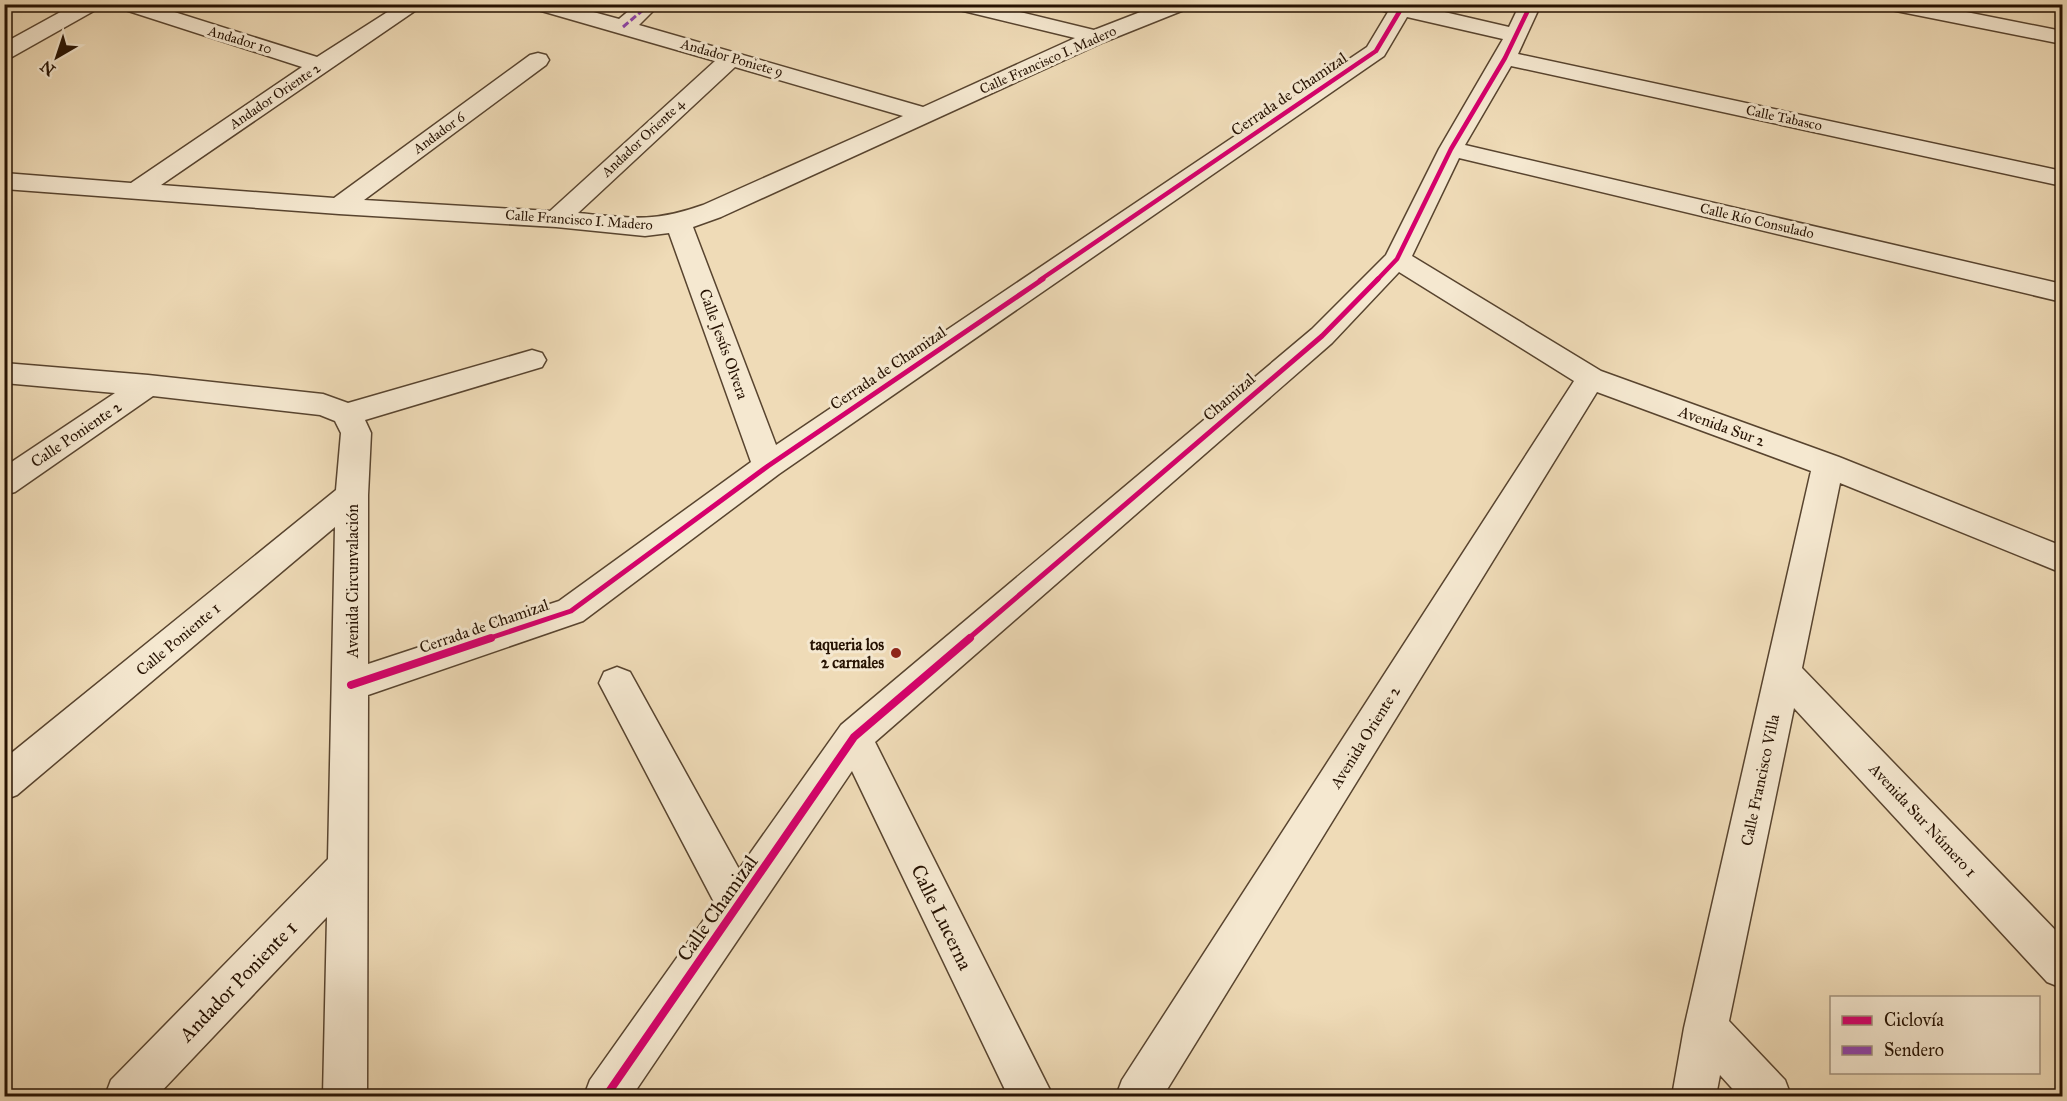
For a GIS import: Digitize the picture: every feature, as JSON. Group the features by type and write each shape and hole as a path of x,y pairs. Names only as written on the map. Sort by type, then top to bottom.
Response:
{"street":[{"path":"4,52 92,4"},
{"name":"Andador 10","path":"126,4 320,65"},
{"name":"Andador Oriente 2","path":"136,190 320,65 415,4"},
{"name":"Andador Poniete 9","path":"538,4 926,115"},
{"path":"623,27 650,4"},
{"path":"958,4 1096,37"},
{"name":"Calle Francisco I. Madero","path":"4,181 339,206 556,219 645,228 679,223 712,211 1096,37 1182,4"},
{"name":"Chamizal","path":"854,736 1322,336 1398,259 1451,149 1510,46 1531,4"},
{"path":"1891,4 2062,38"},
{"path":"1391,7 1510,46"},
{"name":"Cerrada de Chamizal","path":"351,685 571,611 768,465 1376,51 1391,7"},
{"path":"14,24 54,24"},
{"name":"Calle Tabasco","path":"1510,46 2062,178"},
{"name":"Andador Oriente 4","path":"556,219 731,58"},
{"name":"Andador 6","path":"339,206 538,60"},
{"name":"Calle Río Consulado","path":"1451,149 2062,293"},
{"name":"Calle Jesús Olvera","path":"679,223 768,465"},
{"name":"Avenida Sur 2","path":"1398,259 1591,378 1828,465 2062,560"},
{"path":"4,373 148,385 323,405 347,414 532,360"},
{"name":"Avenida Oriente 2","path":"1138,1096 1591,378"},
{"name":"Calle Poniente 2","path":"4,483 148,385"},
{"name":"Avenida Circunvalación","path":"345,1096 352,495 356,433 347,414"},
{"name":"Calle Francisco Villa","path":"1694,1096 1706,1028 1828,465"},
{"name":"Calle Poniente 1","path":"4,783 352,495"},
{"name":"Avenida Sur Número 1","path":"1784,673 2062,967"},
{"path":"617,683 738,907"},
{"name":"Calle Chamizal","path":"606,1096 854,736"},
{"name":"Calle Lucerna","path":"854,736 1030,1096"},
{"name":"Andador Poniente 1","path":"127,1096 348,866"},
{"path":"1706,1028 1769,1096"}],"marked path":[{"path":"623,27 650,4"}],"cycle path":[{"path":"606,1096 854,737 1322,336 1397,259 1451,149 1505,58 1531,4"},
{"path":"351,685 571,611 768,466 1376,51 1401,9"}],"place":[{"name":"taqueria los 2 carnales","path":"896,653"}]}
